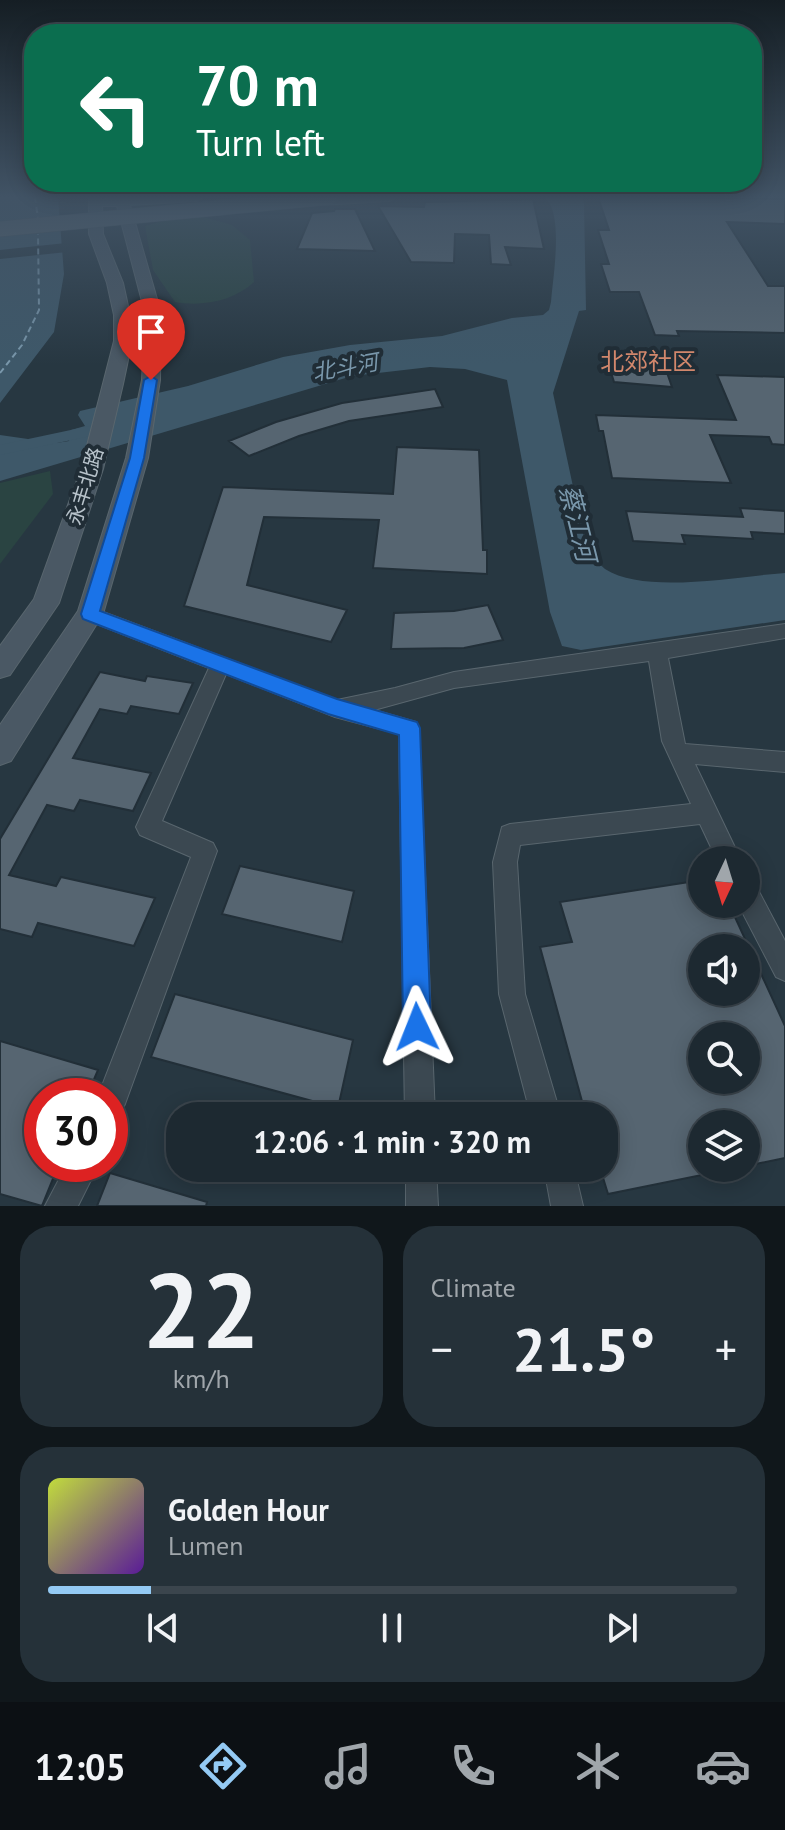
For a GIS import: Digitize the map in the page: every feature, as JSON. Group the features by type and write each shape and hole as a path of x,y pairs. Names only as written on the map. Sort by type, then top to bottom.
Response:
{"main road":[{"name":"永丰北路","path":"0,667 46,603 92,469 114,384 123,341 122,315 105,253"},
{"name":"永丰北路","path":"0,751 90,614 137,458 151,380 153,313 136,253"}],"street":[{"path":"90,614 335,708 409,728 420,1102"},
{"path":"335,708 395,697 454,680 785,631"},
{"path":"657,652 673,741 722,846"},
{"path":"120,1078 205,851 148,827 220,666"},
{"path":"678,753 785,762"},
{"path":"542,1102 512,994 505,862 510,835 705,813"},
{"path":"759,918 785,968"},
{"path":"61,1206 74,1182"},
{"path":"421,1182 422,1206"},
{"path":"562,1182 567,1206"}],"green space":[{"path":"150,253 251,253 254,282 237,294 217,301 196,304 175,302 153,270"},
{"path":"50,471 53,494 0,564 0,483"}],"water":[{"path":"0,253 62,253 64,274 54,332 0,403"},
{"name":"蔡江河","path":"555,253 585,253 586,310 579,311 553,393 587,552 605,569 622,577 643,581 692,582 785,573 785,620 581,650 562,646 550,612 507,380 465,369 430,367 352,376 0,481 0,435 56,443 69,441 71,430 85,426 78,415 80,411 188,386 283,357 350,345 442,336 512,318 543,315 549,310"}],"pier":[{"path":"0,253 55,253 0,259"}],"building":[{"path":"406,253 454,253 454,263 411,262"},
{"path":"490,253 507,253 511,265 491,264"},
{"path":"606,253 747,253 768,286 785,286 785,333 677,331 679,336 655,335 639,292 610,292 601,264 609,264"},
{"path":"609,366 665,367 672,387 614,382"},
{"path":"717,375 785,377 785,445 772,444 769,437 710,435 731,483 612,478 603,431 599,431 596,415 736,420"},
{"path":"435,389 443,407 349,421 249,456 229,441 276,422 342,403"},
{"path":"397,447 479,450 483,550 487,550 487,574 373,568 379,520 264,517 247,585 347,610 331,642 184,606 223,487 393,494"},
{"path":"740,508 785,511 785,534 751,532 753,539 682,535 685,544 633,541 626,511 743,517"},
{"path":"488,605 503,640 464,648 391,649 394,613 454,611"},
{"path":"100,672 145,681 147,676 193,683 179,714 131,706 127,714 100,709 73,758 151,773 133,811 80,800 74,811 47,805 9,875 56,886 61,877 155,898 134,946 38,923 32,937 0,929 0,839"},
{"path":"240,866 354,891 342,942 222,914"},
{"path":"688,882 688,918 735,918 743,934 688,934 688,1006 760,1006 760,972 785,1026 785,1158 760,1163 760,1110 688,1110 688,1178 608,1194 604,1182 618,1182 618,1102 582,1102 540,947 572,942 560,902"},
{"path":"175,994 353,1040 339,1102 316,1102 151,1057"},
{"path":"0,1041 98,1070 95,1078 24,1078 24,1182 52,1182 42,1206 0,1194"},
{"path":"128,1178 207,1202 206,1206 97,1206 106,1182 128,1182"}],"waterway":[{"name":"北斗河","path":"0,450 99,429"}],"ferry route":[{"path":"0,373 22,345 39,310 38,253"}],"district":[{"name":"北郊社区","path":"648,361"}],"route":[{"path":"151,380 137,458 90,614 335,708 409,728 417,1027"}]}
